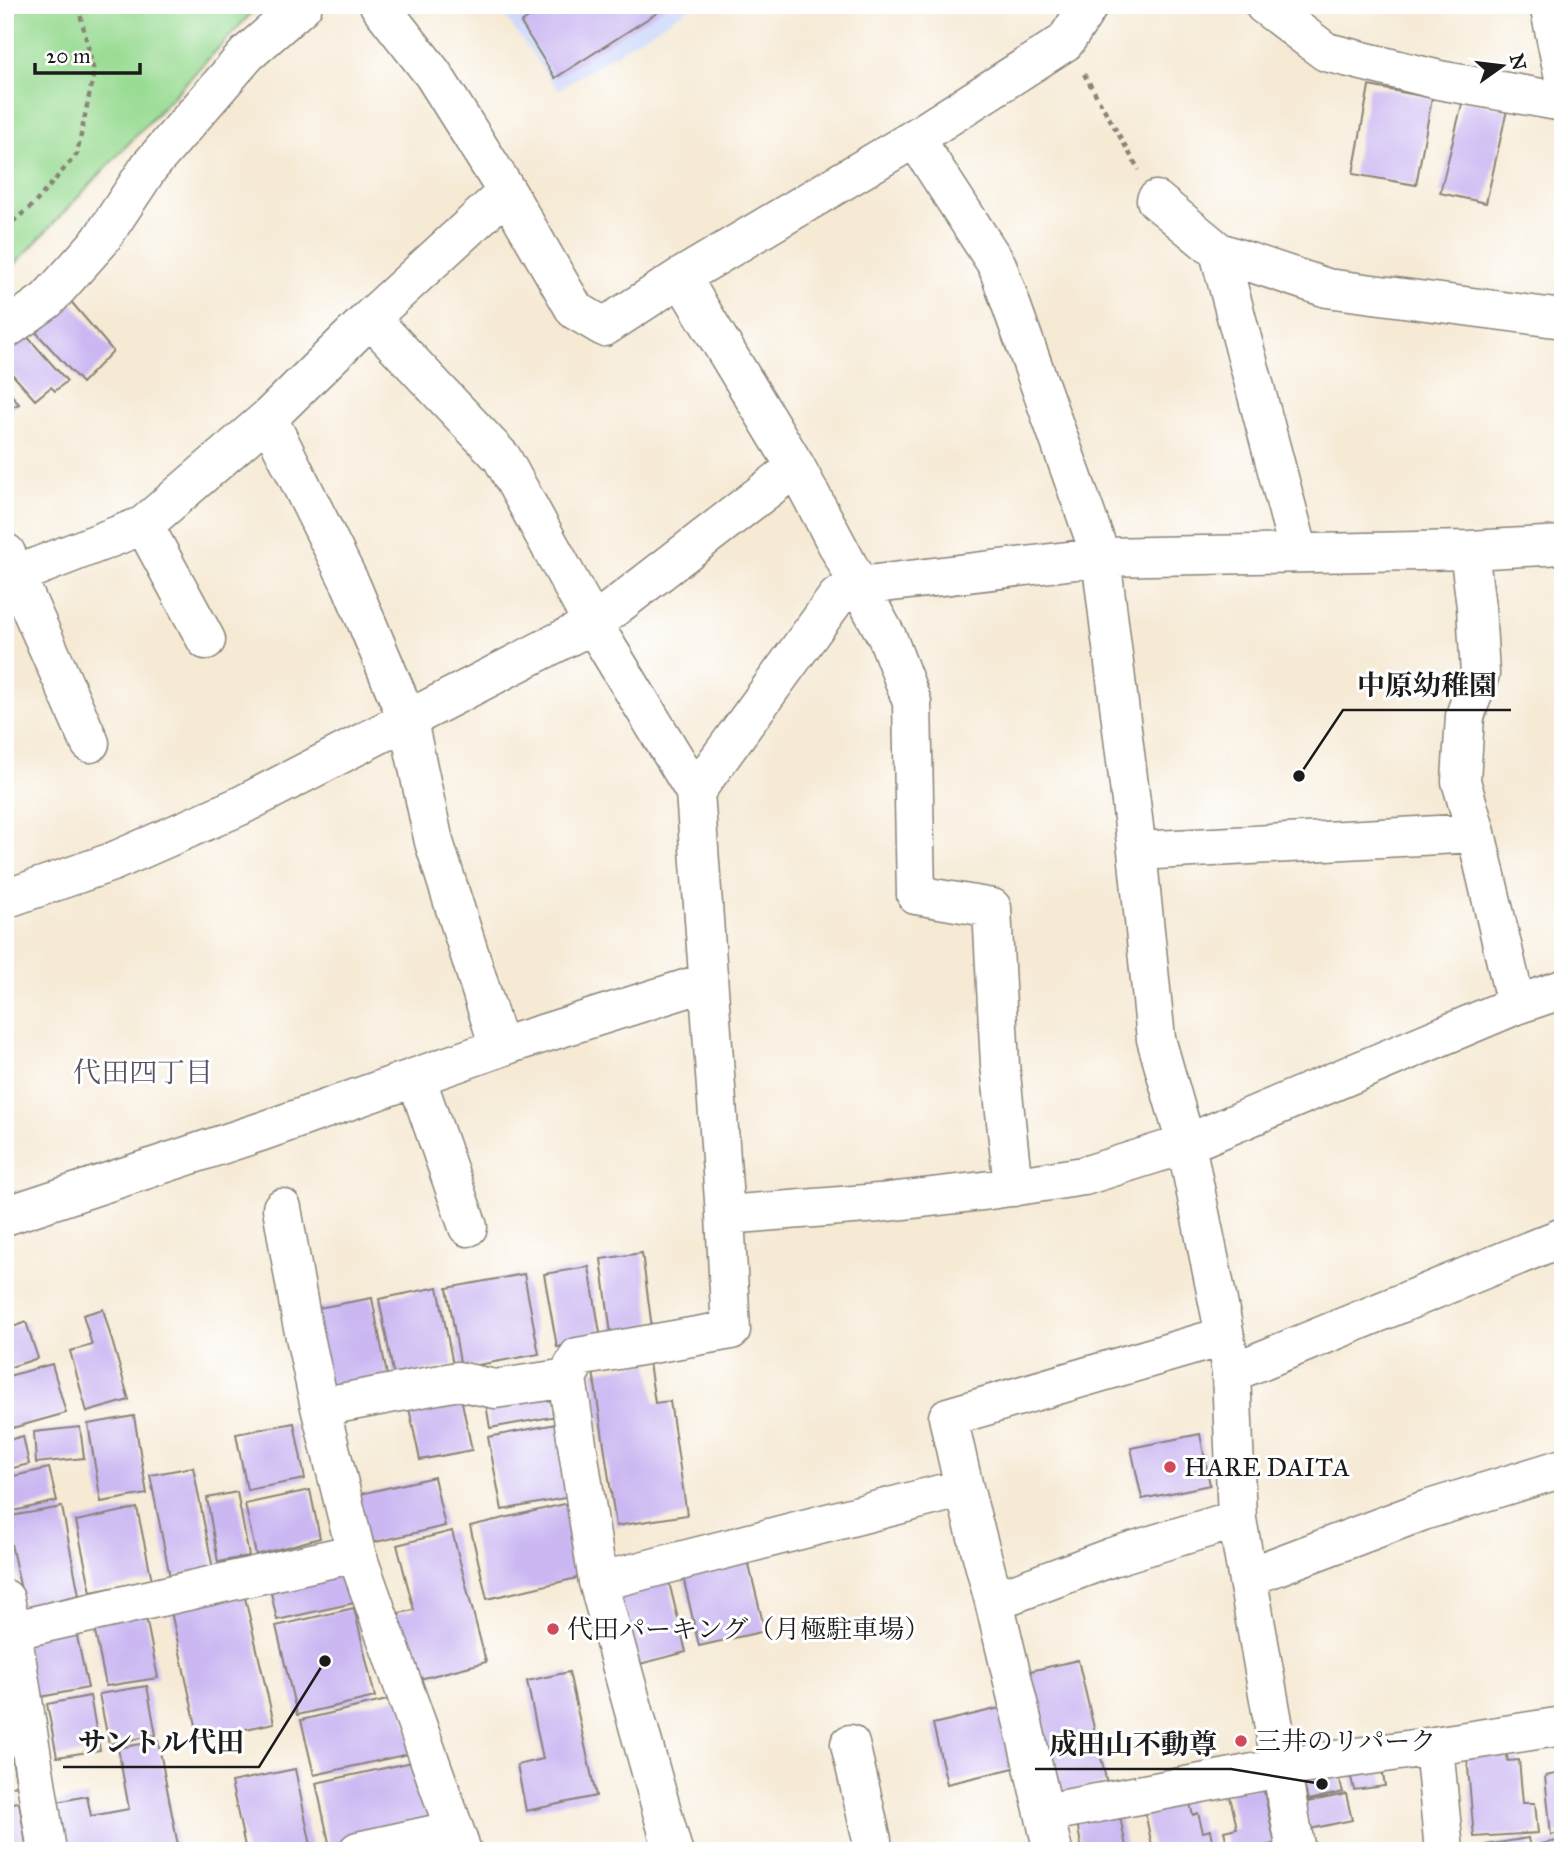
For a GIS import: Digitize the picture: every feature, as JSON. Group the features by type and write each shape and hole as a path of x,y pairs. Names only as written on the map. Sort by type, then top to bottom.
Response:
{"street":[{"path":"5,330 47,300 100,241 149,167 247,54 303,5"},
{"path":"379,5 433,74 507,192 575,310 604,327 681,277 915,138 1065,42 1089,5"},
{"path":"1265,5 1326,52 1439,80 1563,102"},
{"path":"1549,5 1563,73"},
{"path":"915,138 997,265 1101,557 1137,851 1156,1039 1186,1144 1225,1336 1231,1373 1237,1519 1296,1851"},
{"path":"90,743 8,569 144,526 268,418 370,318 507,192"},
{"path":"1156,200 1219,252 1327,288 1563,319"},
{"path":"1219,252 1299,553"},
{"path":"681,277 796,467 888,639 912,702 916,895 992,908 1000,1065 1013,1187"},
{"path":"370,318 502,458 593,624 695,792 731,1330 578,1357 567,1378 598,1582 673,1851"},
{"path":"268,418 341,564 408,720 435,842 499,1047"},
{"path":"5,899 111,862 240,806 593,624 796,467"},
{"path":"144,526 206,640"},
{"path":"695,792 836,597 859,586 1101,557 1469,550 1563,545"},
{"path":"1469,550 1480,674 1465,716 1461,781 1476,832 1516,1005"},
{"path":"1137,851 1476,832"},
{"path":"5,1216 499,1047 707,982"},
{"path":"725,1214 879,1203 1084,1176 1186,1144 1516,1005 1563,989"},
{"path":"416,1077 468,1227"},
{"path":"282,1208 320,1408 356,1553 458,1840 358,1851"},
{"path":"1231,1373 1563,1237"},
{"path":"1053,1851 995,1601 948,1417 1225,1336"},
{"path":"320,1408 458,1381 495,1389 567,1378"},
{"path":"1248,1577 1423,1511 1563,1468"},
{"path":"598,1582 964,1488"},
{"path":"995,1601 1112,1557 1237,1519"},
{"path":"47,1851 8,1621 356,1553"},
{"path":"1045,1813 1280,1768 1563,1726"},
{"path":"850,1744 872,1840 872,1851"},
{"path":"1434,1746 1444,1851"}],"path":[{"path":"5,228 34,204 77,154 94,72 78,5"},
{"path":"1065,42 1156,200"}],"shaded area":[{"path":"497,5 694,5 558,90"}],"green space":[{"path":"5,5 259,5 5,275"}],"building":[{"path":"548,5 669,5 555,78 521,23"},
{"path":"1369,86 1432,98 1416,185 1353,174"},
{"path":"1463,100 1507,110 1486,203 1440,193"},
{"path":"68,298 113,351 82,383 33,329"},
{"path":"25,334 67,381 55,391 51,387 35,400 5,366 5,356"},
{"path":"5,387 19,404 5,410"},
{"path":"642,1253 652,1328 611,1334 601,1259"},
{"path":"589,1267 601,1339 557,1347 544,1274"},
{"path":"524,1274 539,1354 461,1368 447,1288"},
{"path":"438,1287 453,1365 394,1377 379,1299"},
{"path":"372,1298 388,1380 328,1391 313,1309"},
{"path":"103,1309 129,1400 87,1412 70,1351 92,1345 83,1315"},
{"path":"26,1322 38,1358 5,1369 5,1330"},
{"path":"649,1363 655,1403 670,1401 687,1515 616,1526 593,1371"},
{"path":"52,1364 66,1413 9,1429 5,1416 5,1377"},
{"path":"552,1386 557,1416 490,1428 485,1398"},
{"path":"459,1388 472,1450 420,1460 407,1399"},
{"path":"134,1416 147,1494 101,1502 88,1424"},
{"path":"294,1423 305,1479 247,1490 236,1434"},
{"path":"561,1423 575,1496 502,1510 488,1437"},
{"path":"80,1427 84,1458 36,1463 34,1432"},
{"name":"HARE DAITA","path":"1200,1434 1210,1485 1142,1499 1131,1448"},
{"path":"23,1436 29,1464 5,1470 5,1441"},
{"path":"193,1467 213,1569 170,1577 150,1475"},
{"path":"49,1468 57,1501 5,1513 5,1478"},
{"path":"434,1477 445,1526 363,1545 352,1496"},
{"path":"310,1490 320,1538 256,1555 245,1504"},
{"path":"237,1492 249,1556 218,1562 207,1498"},
{"path":"573,1502 590,1575 487,1599 470,1526"},
{"path":"62,1507 79,1595 25,1608 5,1517"},
{"path":"137,1508 152,1580 91,1592 76,1521"},
{"path":"452,1531 486,1662 412,1681 394,1614 414,1610 397,1545"},
{"path":"747,1557 765,1631 699,1646 682,1572"},
{"path":"344,1563 354,1603 277,1620 268,1579"},
{"path":"668,1578 686,1652 636,1665 617,1591"},
{"path":"243,1589 274,1723 199,1739 170,1607"},
{"path":"354,1608 375,1697 297,1715 276,1626"},
{"path":"145,1612 158,1678 106,1686 93,1622"},
{"path":"75,1627 88,1688 35,1698 23,1637"},
{"path":"1078,1660 1107,1783 1054,1795 1026,1672"},
{"path":"569,1672 596,1796 526,1811 517,1765 543,1759 527,1681"},
{"path":"147,1686 156,1735 109,1744 99,1694"},
{"path":"90,1696 100,1750 57,1757 47,1704"},
{"path":"400,1697 413,1753 314,1775 301,1720"},
{"path":"1000,1708 1014,1768 947,1784 933,1724"},
{"path":"158,1741 179,1851 60,1851 52,1803 87,1796 91,1816 129,1809 118,1748"},
{"path":"9,1744 17,1785 5,1788 5,1745"},
{"path":"1506,1751 1508,1761 1519,1760 1523,1803 1535,1803 1538,1833 1474,1837 1467,1756"},
{"path":"417,1761 431,1825 330,1847 316,1783"},
{"path":"1381,1763 1385,1786 1354,1790 1349,1769"},
{"path":"1563,1764 1563,1832 1551,1835 1545,1776 1561,1773 1558,1765"},
{"path":"295,1769 312,1850 246,1851 231,1782"},
{"path":"1336,1769 1343,1792 1308,1800 1302,1776"},
{"path":"1263,1786 1275,1844 1229,1851 1224,1831 1237,1828 1229,1792"},
{"path":"1346,1794 1352,1820 1310,1829 1303,1803"},
{"path":"1189,1800 1193,1815 1198,1813 1203,1832 1210,1830 1214,1851 1153,1851 1145,1812"},
{"path":"19,1802 27,1851 5,1851 5,1804"},
{"path":"1119,1812 1127,1851 1082,1851 1077,1822"},
{"path":"1528,1838 1531,1851 1487,1851 1486,1845"},
{"path":"1563,1840 1563,1851 1542,1851 1540,1844"}],"place":[{"name":"中原幼稚園","path":"1299,776"},
{"name":"HARE DAITA","path":"1170,1467"},
{"name":"代田パーキング（月極駐車場）","path":"553,1629"},
{"name":"サントル代田","path":"325,1661"},
{"name":"三井のリパーク","path":"1241,1741"},
{"name":"成田山不動尊","path":"1322,1784"}],"district":[{"name":"代田四丁目","path":"143,1072"}]}
